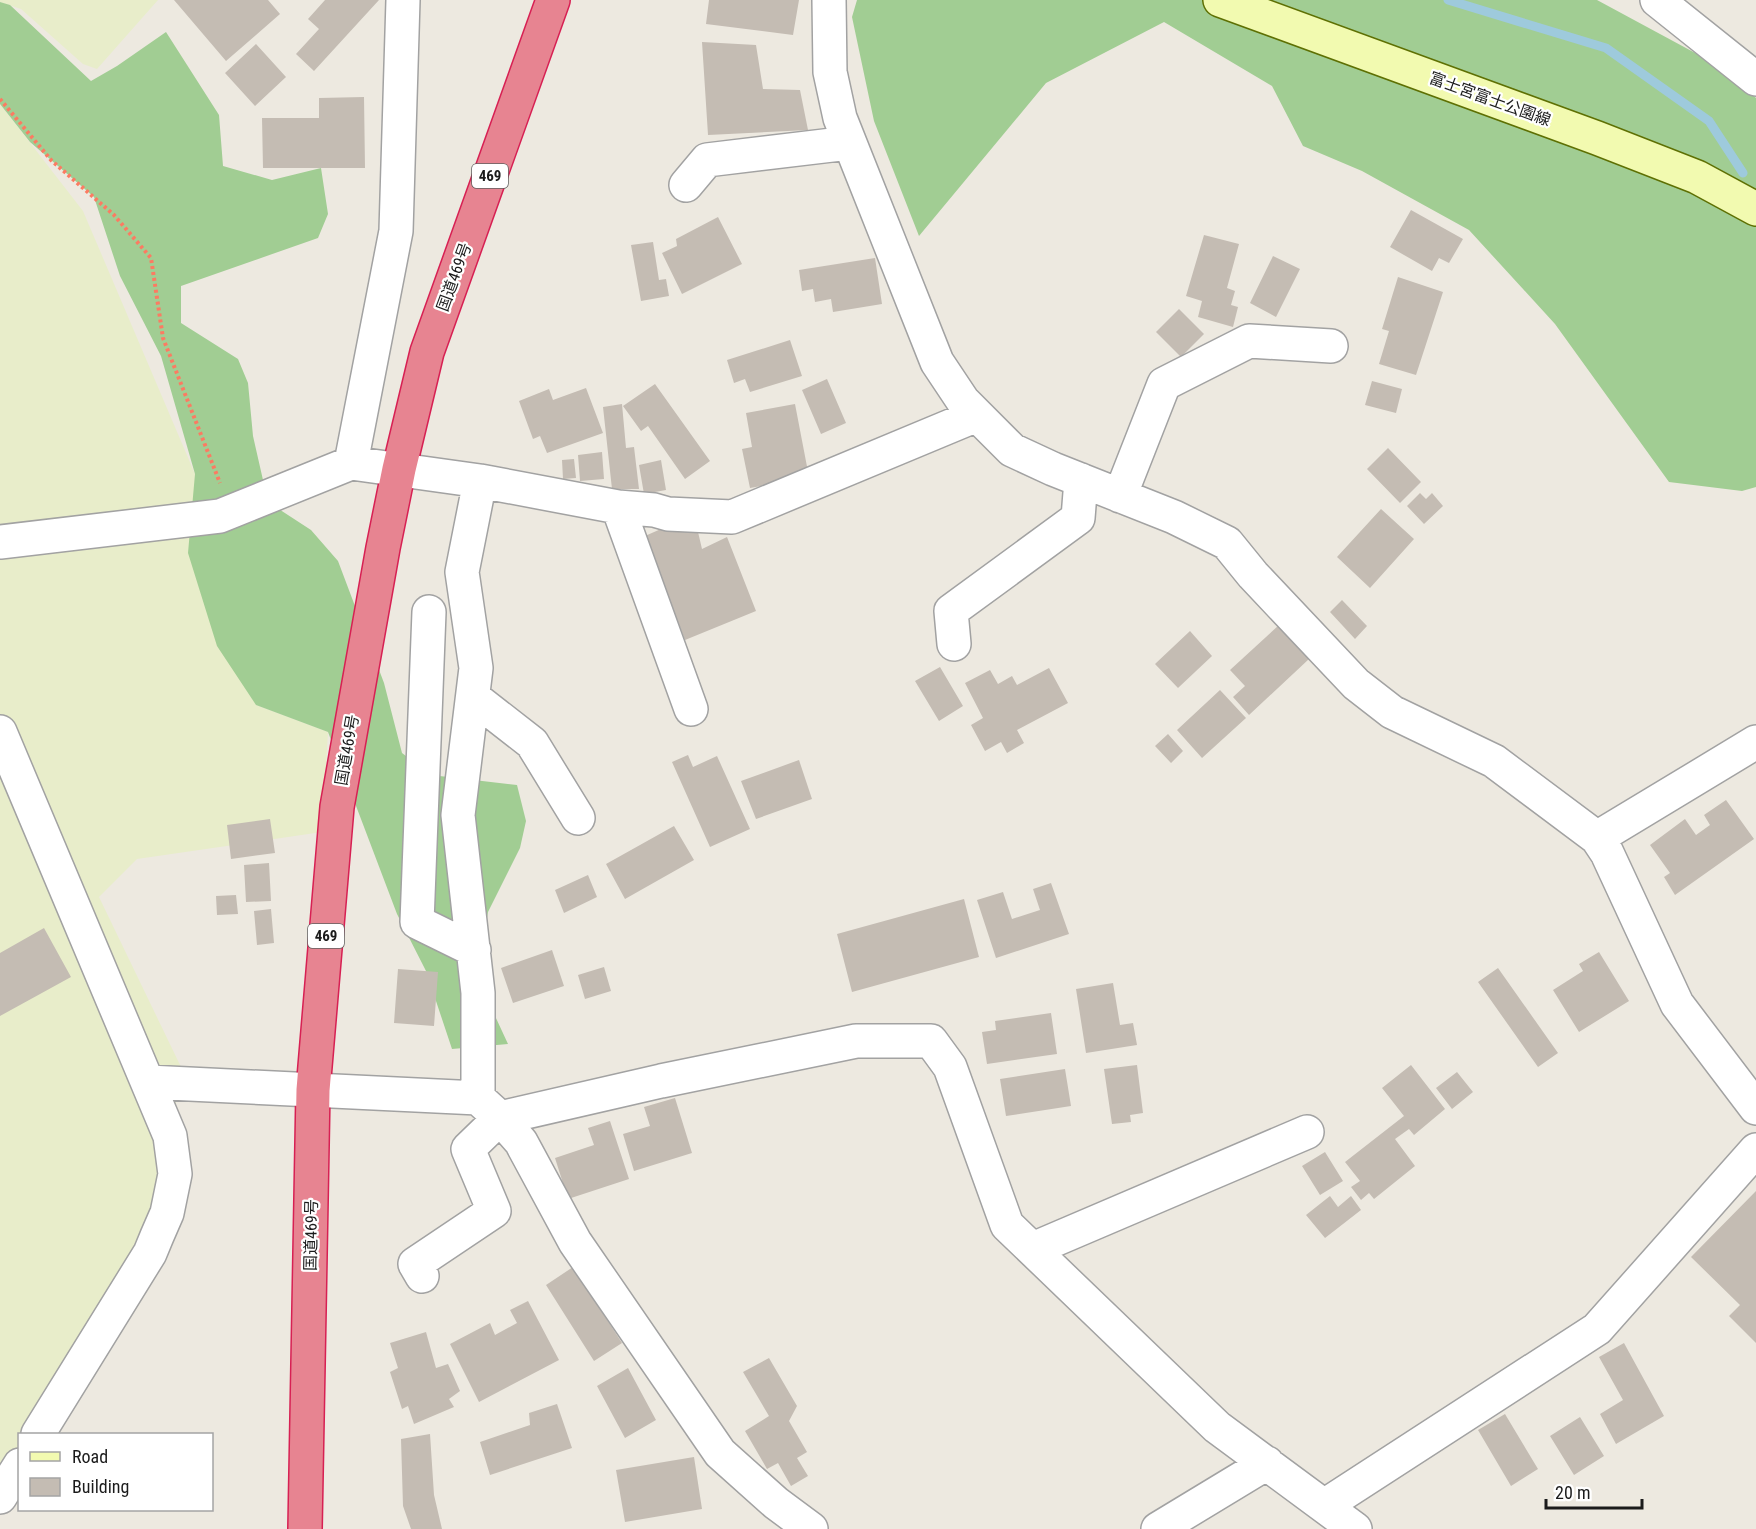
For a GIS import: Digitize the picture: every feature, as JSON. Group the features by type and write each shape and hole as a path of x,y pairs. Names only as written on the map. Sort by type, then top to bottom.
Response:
{"highway":[{"name":"国道469号","path":"305,1529 314,1090 337,807 399,469 427,352 553,0"}],"main road":[{"name":"富士宮富士公園線","path":"1220,0 1697,177 1756,209"}],"street":[{"path":"351,463 396,231 403,0"},
{"path":"829,0 830,72 840,118 937,362 963,401 1012,450 1174,517 1227,543 1253,575 1356,684 1392,712 1494,761 1598,838 1677,1004 1756,1108"},
{"path":"1658,0 1756,79"},
{"path":"686,185 707,160 849,143"},
{"path":"1120,496 1164,384 1249,341 1331,346"},
{"path":"0,542 220,516 351,463 480,481 618,507 654,510 668,514 732,517 977,415"},
{"path":"954,644 951,612 1078,518 1081,480"},
{"path":"422,1276 415,1264 494,1211 468,1149 489,1108 458,815 476,668 462,572 480,481"},
{"path":"618,507 691,709"},
{"path":"429,612 417,922 474,950"},
{"path":"472,698 532,744 578,818"},
{"path":"0,732 170,1136 175,1174 167,1213 150,1252 39,1433"},
{"path":"1598,838 1756,742"},
{"path":"148,1082 314,1090 489,1108 661,1081 855,1041 931,1041 950,1067 1006,1225 1217,1427 1355,1529"},
{"path":"489,1108 521,1142 575,1242 720,1453 776,1503 811,1529"},
{"path":"1033,1249 1307,1132"},
{"path":"1324,1506 1597,1329 1756,1150"},
{"path":"1158,1529 1267,1463"},
{"path":"0,1497 18,1468"}],"path":[{"path":"0,99 51,160 114,215 151,258 163,338 220,479 220,516"}],"green space":[{"path":"0,0 158,0 97,69 83,64 21,9 0,2"},
{"path":"857,0 1597,0 1723,68 1756,98 1756,487 1742,491 1669,482 1555,324 1469,230 1362,171 1303,146 1272,86 1164,22 1046,83 919,236 874,121 852,17"},
{"path":"0,2 10,5 91,81 166,32 219,115 223,166 272,180 321,168 328,214 318,238 181,286 181,323 238,359 248,383 253,436 268,502 311,530 338,561 384,683 402,753 431,775 517,785 526,821 520,848 488,912 477,977 508,1044 452,1049 426,971 397,914 328,732 256,705 217,646 188,553 195,474 161,356 120,276 94,197 30,142 0,104"},
{"path":"0,104 83,211 195,474 256,705 328,732 322,832 137,859 99,897 181,1067 157,1236 36,1433 18,1433 18,1459 0,1486"}],"building":[{"path":"174,0 268,0 280,14 226,61"},
{"path":"325,0 379,0 314,71 296,54 319,29 308,19"},
{"path":"709,0 799,0 793,35 706,24"},
{"path":"702,42 756,45 763,89 800,90 808,130 708,135"},
{"path":"256,44 286,77 255,106 225,73"},
{"path":"364,97 365,168 263,168 262,118 319,118 319,98"},
{"path":"1411,210 1463,239 1449,263 1439,258 1432,271 1390,247"},
{"path":"718,217 742,264 682,294 662,253 677,246 676,239"},
{"path":"1204,235 1239,244 1227,288 1235,291 1231,305 1238,307 1233,327 1198,317 1202,301 1186,296"},
{"path":"653,242 659,280 666,279 669,296 641,301 631,245"},
{"path":"1273,256 1300,269 1276,317 1250,303"},
{"path":"875,258 882,304 833,312 831,299 815,302 813,289 802,291 799,270"},
{"path":"1398,277 1443,292 1416,375 1379,364 1389,331 1382,329"},
{"path":"1179,309 1204,334 1181,357 1156,332"},
{"path":"790,340 802,376 750,392 745,379 734,383 727,360"},
{"path":"827,379 846,423 821,434 802,390"},
{"path":"1372,381 1402,389 1396,413 1365,405"},
{"path":"655,384 710,461 685,479 648,426 641,431 623,406"},
{"path":"586,388 603,433 547,453 540,436 533,439 519,401 549,389 553,400"},
{"path":"622,404 626,448 634,447 639,489 612,489 603,407"},
{"path":"795,404 809,477 750,488 742,449 752,447 746,413"},
{"path":"1388,448 1421,482 1400,503 1367,469"},
{"path":"602,452 604,479 580,481 578,455"},
{"path":"574,459 576,478 563,479 562,460"},
{"path":"661,460 666,490 644,494 639,465"},
{"path":"1420,493 1426,499 1432,493 1443,506 1424,524 1407,506"},
{"path":"1381,509 1414,539 1370,588 1337,557"},
{"path":"670,525 698,532 702,549 727,537 756,611 685,640 645,536"},
{"path":"1342,600 1367,626 1355,639 1330,612"},
{"path":"1279,625 1309,659 1249,715 1233,697 1245,686 1230,670"},
{"path":"1190,631 1212,656 1178,688 1155,664"},
{"path":"940,667 963,706 939,721 915,681"},
{"path":"1049,668 1068,703 1017,730 1024,743 1007,753 1001,742 985,751 971,725 983,718 965,683 990,670 998,684 1012,676 1017,685"},
{"path":"1220,690 1246,718 1202,758 1177,730"},
{"path":"1168,734 1183,751 1171,763 1155,746"},
{"path":"688,755 693,767 717,756 750,829 710,847 672,762"},
{"path":"799,760 812,799 756,819 741,781"},
{"path":"1726,800 1754,839 1675,895 1664,877 1670,873 1650,845 1685,819 1696,835 1710,825 1704,815"},
{"path":"270,819 275,853 231,859 227,825"},
{"path":"674,826 694,860 625,899 606,864"},
{"path":"269,863 271,901 246,902 244,865"},
{"path":"588,875 597,897 564,913 555,890"},
{"path":"1051,883 1069,934 996,958 977,900 1003,892 1012,919 1040,910 1033,889"},
{"path":"236,895 238,914 217,915 216,896"},
{"path":"964,899 979,957 852,992 837,934"},
{"path":"271,909 274,943 257,945 254,911"},
{"path":"44,928 71,977 0,1016 0,953"},
{"path":"552,950 564,986 513,1003 501,968"},
{"path":"1599,952 1629,1001 1579,1032 1553,990 1583,971 1579,964"},
{"path":"604,967 611,991 585,999 578,975"},
{"path":"1498,968 1558,1053 1538,1067 1478,982"},
{"path":"398,969 438,972 434,1026 394,1023"},
{"path":"1113,983 1120,1025 1133,1023 1137,1045 1086,1053 1076,989"},
{"path":"1051,1013 1057,1054 987,1064 982,1032 996,1030 995,1021"},
{"path":"1137,1065 1143,1113 1130,1115 1131,1122 1112,1124 1104,1069"},
{"path":"1411,1065 1445,1109 1414,1135 1409,1129 1395,1139 1415,1166 1374,1199 1369,1193 1361,1200 1351,1187 1360,1181 1345,1162 1404,1116 1382,1088"},
{"path":"1065,1069 1071,1106 1006,1116 1000,1079"},
{"path":"1457,1072 1473,1092 1452,1109 1436,1088"},
{"path":"675,1098 692,1153 634,1171 623,1134 650,1126 644,1107"},
{"path":"610,1121 629,1179 568,1199 555,1158 594,1145 588,1128"},
{"path":"1325,1152 1343,1181 1320,1195 1302,1166"},
{"path":"1756,1191 1756,1343 1729,1316 1740,1305 1691,1257"},
{"path":"1330,1196 1338,1207 1351,1196 1361,1210 1325,1238 1306,1215"},
{"path":"573,1267 622,1343 594,1361 546,1285"},
{"path":"528,1301 559,1360 479,1402 450,1344 490,1323 495,1335 517,1323 510,1310"},
{"path":"426,1332 436,1368 448,1364 460,1391 449,1399 454,1407 414,1424 408,1406 402,1409 390,1372 398,1368 390,1343"},
{"path":"1624,1343 1664,1416 1616,1444 1600,1414 1623,1400 1599,1357"},
{"path":"769,1358 797,1406 789,1421 807,1452 797,1458 808,1476 791,1486 778,1463 767,1469 745,1431 769,1416 743,1372"},
{"path":"628,1368 656,1420 625,1438 597,1386"},
{"path":"557,1404 572,1448 490,1475 480,1442 530,1425 529,1413"},
{"path":"1505,1414 1538,1469 1511,1486 1478,1430"},
{"path":"1580,1417 1604,1456 1574,1475 1550,1436"},
{"path":"430,1434 434,1495 442,1529 411,1529 403,1506 401,1439"},
{"path":"694,1457 702,1509 625,1522 616,1470"}],"waterway":[{"path":"1448,0 1606,48 1709,121 1743,173"}]}
